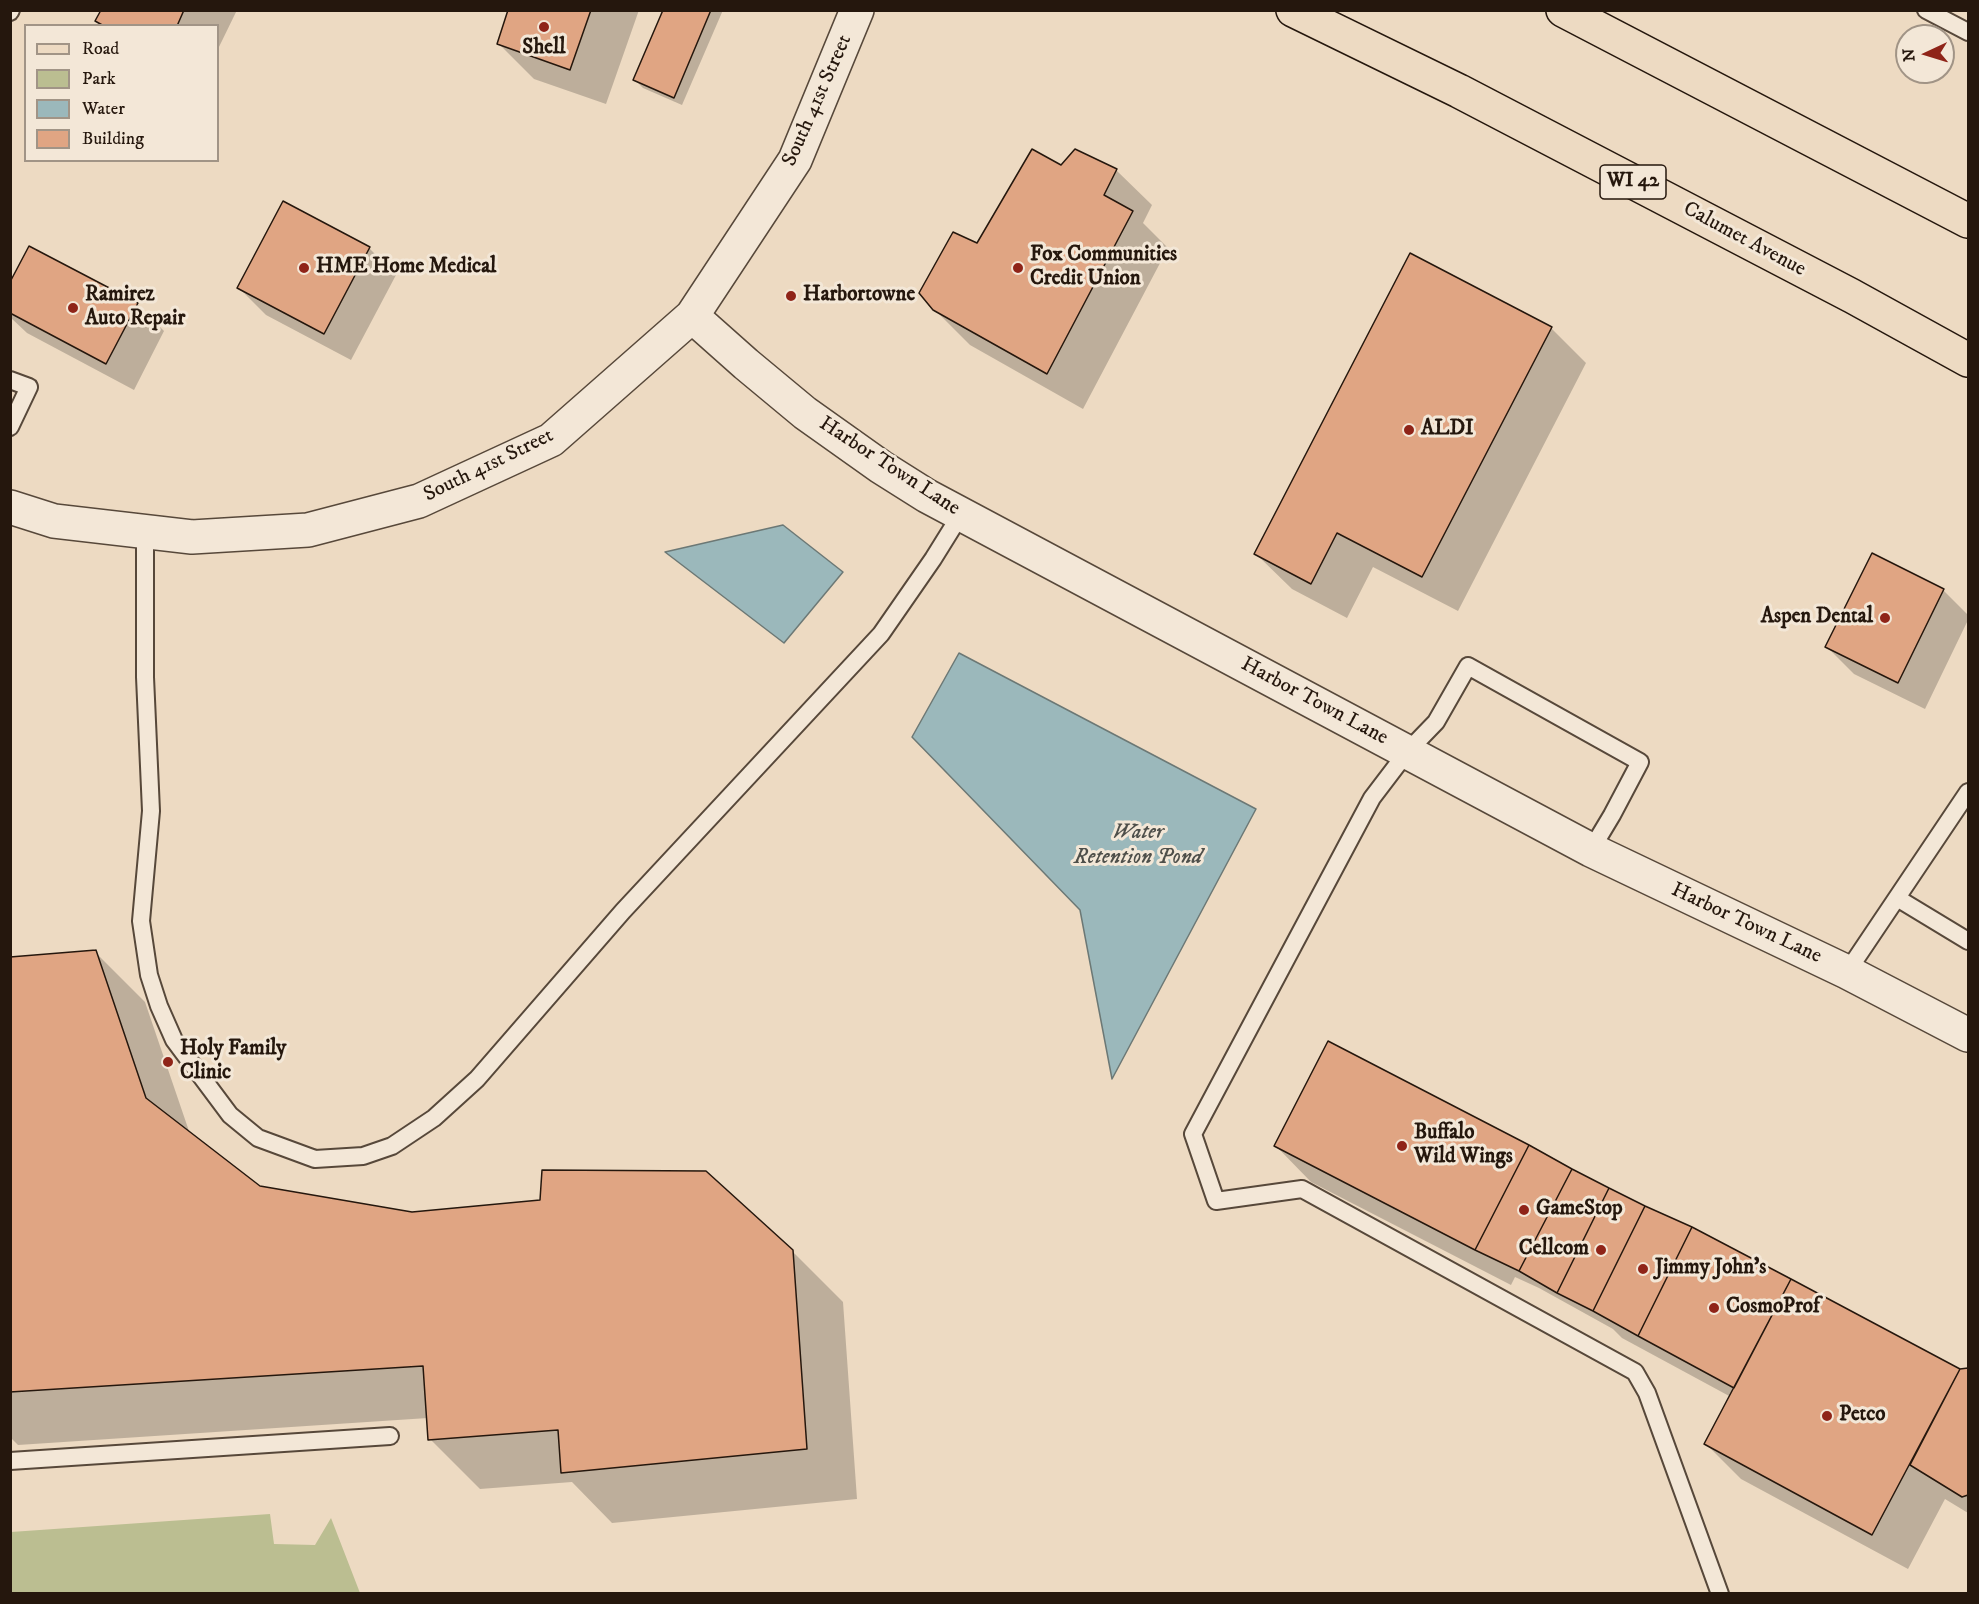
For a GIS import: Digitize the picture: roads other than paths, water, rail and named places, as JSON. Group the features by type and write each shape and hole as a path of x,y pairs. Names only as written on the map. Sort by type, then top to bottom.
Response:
{"main road":[{"name":"Calumet Avenue","path":"1293,10 1459,91 1852,296 1968,360"},
{"path":"1563,10 1968,221"}],"street":[{"name":"South 41st Street","path":"10,507 54,521 192,537 308,530 419,501 550,440 692,316 795,160 856,10"},
{"name":"Harbor Town Lane","path":"692,316 805,413 881,467 961,514 1591,850 1847,972 1968,1035"}],"lane":[{"path":"1926,10 1968,33"},
{"path":"10,380 29,387 10,428"},
{"path":"145,532 146,677 151,811 141,921 149,975 174,1040 230,1115 258,1138 315,1159 363,1156 392,1146 434,1118 477,1079 623,911 881,634 961,514"},
{"path":"1591,850 1640,762 1468,666 1436,722 1407,752 1372,798 1193,1134 1216,1201 1302,1190 1635,1372 1647,1394 1720,1593"},
{"path":"1847,972 1968,792"},
{"path":"1897,898 1968,941"},
{"path":"10,1461 390,1436"}],"water":[{"path":"783,525 843,572 784,643 665,552"},
{"name":"Water Retention Pond","path":"959,653 1256,809 1112,1079 1080,910 912,737"}],"place":[{"name":"Shell","path":"544,27"},
{"name":"HME Home Medical","path":"304,268"},
{"name":"Fox Communities Credit Union","path":"1018,268"},
{"name":"Harbortowne","path":"791,296"},
{"name":"Ramirez Auto Repair","path":"73,308"},
{"name":"ALDI","path":"1409,430"},
{"name":"Aspen Dental","path":"1885,618"},
{"name":"Holy Family Clinic","path":"168,1062"},
{"name":"Buffalo Wild Wings","path":"1402,1146"},
{"name":"GameStop","path":"1524,1210"},
{"name":"Cellcom","path":"1601,1250"},
{"name":"Jimmy John's","path":"1643,1269"},
{"name":"CosmoProf","path":"1714,1308"},
{"name":"Petco","path":"1827,1416"}]}
